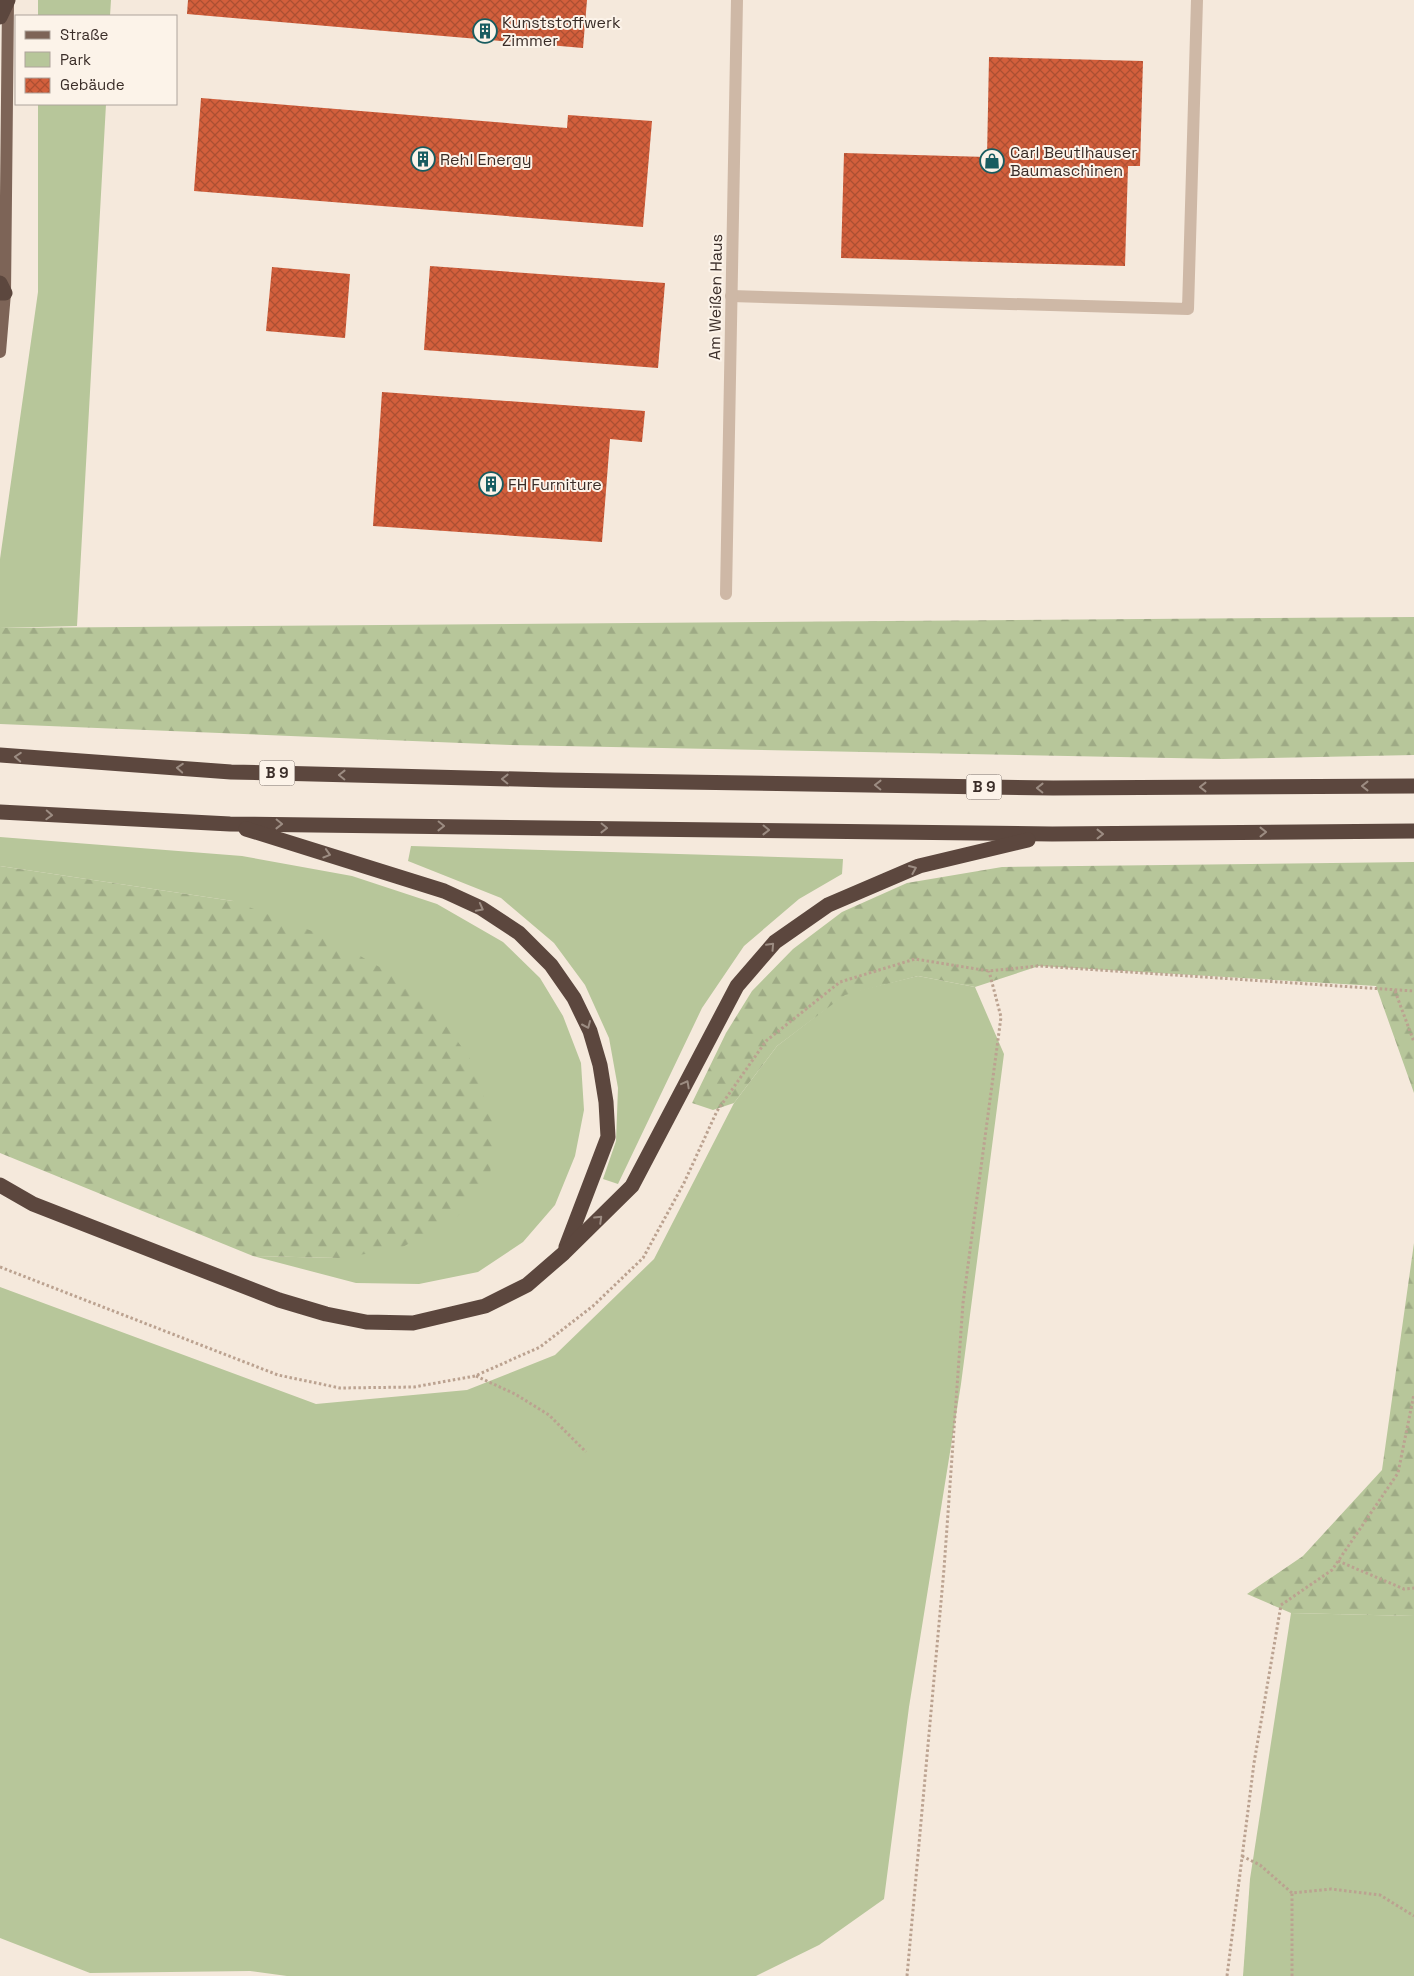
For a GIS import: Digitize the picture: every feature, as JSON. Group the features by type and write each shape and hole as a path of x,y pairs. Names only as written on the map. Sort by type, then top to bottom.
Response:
{"highway":[{"path":"0,17 8,0"},
{"name":"B 9","path":"0,755 231,772 534,779 1053,788 1414,786"},
{"path":"0,812 230,824 1052,834 1414,831"},
{"path":"230,824 444,891 481,908 519,933 551,965 574,998 590,1031 600,1065 608,1137 564,1253"},
{"path":"0,1185 33,1204 279,1300 326,1314 366,1322 413,1323 485,1306 527,1284 564,1253 632,1186 737,986 774,942 828,905 919,866 1052,834"},
{"path":"0,1198 33,1204"}],"main road":[{"path":"0,352 8,0"}],"street":[{"name":"Am Weißen Haus","path":"726,594 736,0"},
{"path":"731,296 1188,309 1197,0"}],"path":[{"path":"0,1267 278,1375 340,1388 414,1387 475,1376 540,1347 593,1306 643,1258 684,1183 717,1112 766,1041 840,982 915,959 989,971 1039,966 1414,992"},
{"path":"907,1976 944,1569 963,1303 1001,1017 989,971"},
{"path":"1395,991 1414,1042"},
{"path":"475,1376 515,1394 549,1415 586,1452"},
{"path":"1227,1976 1254,1763 1281,1605 1332,1570 1398,1473 1414,1394"},
{"path":"1338,1562 1404,1589 1414,1588"},
{"path":"1242,1856 1260,1865 1292,1893 1331,1889 1380,1895 1414,1916"},
{"path":"1292,1893 1292,1976"}],"green space":[{"path":"38,0 111,0 110,15 38,15"},
{"path":"38,105 106,105 77,626 0,628 0,559 38,292"},
{"path":"1414,617 1414,755 1223,759 510,745 0,724 0,628"},
{"path":"0,837 242,856 352,876 437,904 503,942 540,978 563,1016 581,1063 584,1110 575,1156 555,1205 523,1242 478,1272 419,1284 356,1283 253,1256 338,1258 233,901 0,866"},
{"path":"411,846 843,859 842,874 799,899 744,946 702,1008 618,1184 603,1179 616,1141 618,1088 609,1038 585,985 554,943 501,898 408,861"},
{"path":"1414,862 1414,1093 1376,986 1039,966 975,987 918,976 845,995 777,1046 734,1103 713,1110 692,1103 726,1033 752,991 793,949 842,912 907,883 1002,867"},
{"path":"0,866 233,901 325,936 420,990 469,1057 495,1128 490,1175 457,1217 399,1249 338,1258 253,1256 0,1153"},
{"path":"918,976 975,987 1004,1054 961,1384 909,1707 884,1899 819,1945 756,1976 287,1976 250,1971 90,1973 0,1938 0,1287 316,1404 467,1390 555,1355 654,1259 734,1103 777,1046 845,994"},
{"path":"1414,1243 1414,1616 1291,1613 1247,1594 1303,1556 1382,1470"},
{"path":"1291,1613 1414,1616 1414,1976 1243,1976 1250,1879"}],"building":[{"name":"Kunststoffwerk Zimmer","path":"188,0 587,0 583,48 187,14"},
{"name":"Carl Beutlhauser Baumaschinen","path":"989,57 1143,61 1140,166 1128,166 1125,266 841,258 844,153 987,157"},
{"name":"Rehl Energy","path":"201,98 567,128 568,115 652,121 643,227 194,191"},
{"path":"430,266 665,283 658,368 424,350"},
{"path":"272,267 350,274 345,338 266,331"},
{"name":"FH Furniture","path":"382,392 645,411 642,442 610,439 602,542 373,526"}],"place":[{"name":"Kunststoffwerk Zimmer","path":"485,31"},
{"name":"Rehl Energy","path":"423,159"},
{"name":"Carl Beutlhauser Baumaschinen","path":"992,161"},
{"name":"FH Furniture","path":"491,484"}]}
